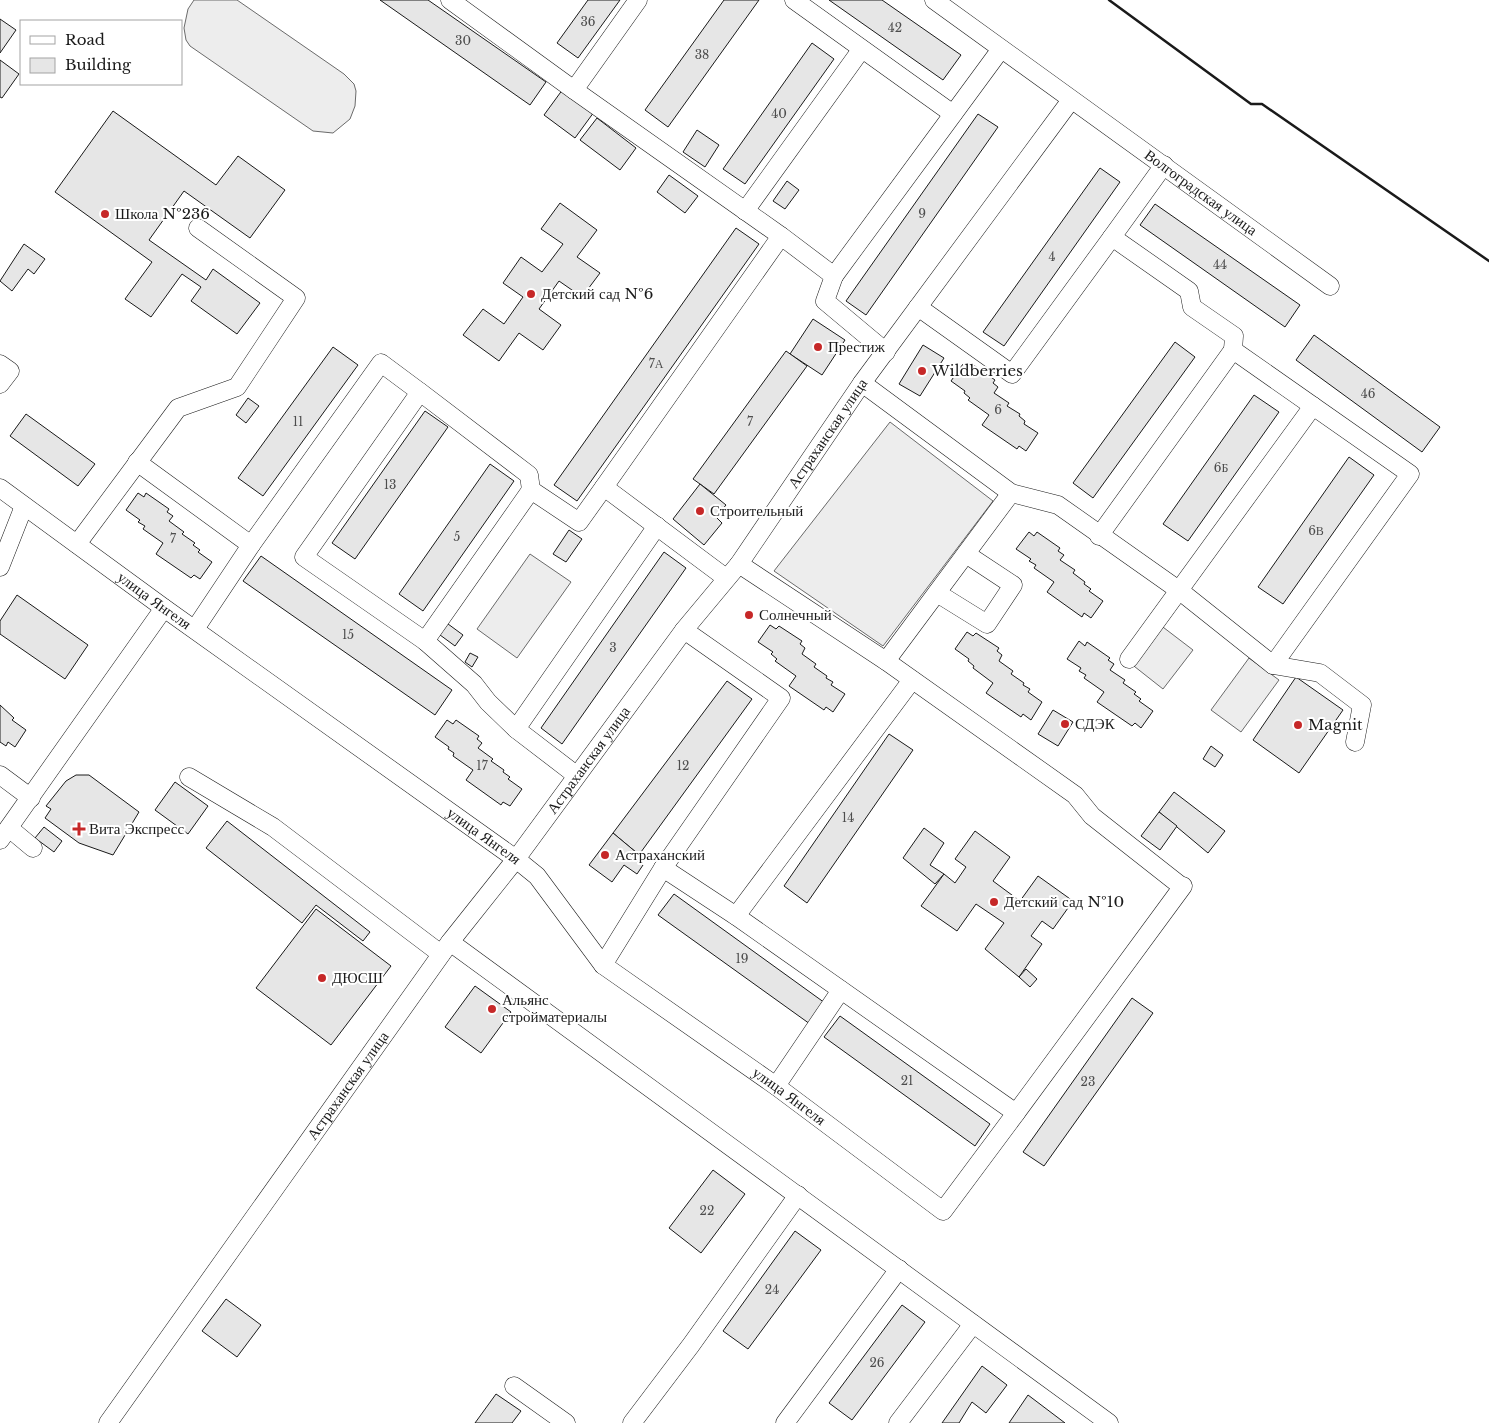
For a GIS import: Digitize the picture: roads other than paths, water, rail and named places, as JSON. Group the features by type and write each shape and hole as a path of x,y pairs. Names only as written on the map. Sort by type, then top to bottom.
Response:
{"street":[{"path":"450,0 574,90 782,236 834,276"},
{"path":"574,90 638,0"},
{"path":"794,0 861,50 953,114"},
{"name":"Волгоградская улица","path":"934,0 1330,286"},
{"path":"886,352 825,302 834,276 1001,49"},
{"path":"745,211 861,50"},
{"name":"Астраханская улица","path":"108,1423 445,948 516,859 576,774 684,630 739,564 862,383 1071,100"},
{"path":"918,307 1012,374 1164,165"},
{"path":"77,544 178,408 237,387 296,298 198,228"},
{"path":"531,490 579,522 782,236"},
{"path":"1099,536 1233,350 1234,336 1192,307 1189,291 1112,237"},
{"path":"1233,350 1410,474 1273,665"},
{"path":"195,629 251,545 381,363 529,475 531,490 424,641"},
{"path":"0,364 10,371 0,384"},
{"path":"862,383 1011,493 1058,505 1099,536 1180,591 1273,665 1320,673 1362,705 1355,742"},
{"path":"420,392 304,557 424,641 474,684 488,702 516,729 576,774"},
{"path":"1129,659 1313,406"},
{"path":"138,462 251,545"},
{"path":"604,487 726,578"},
{"name":"улица Янгеля","path":"0,488 164,608 516,859 537,876 603,965 776,1086 943,1211 1016,1113"},
{"path":"886,661 1011,493"},
{"path":"0,567 24,506"},
{"path":"516,729 657,526"},
{"path":"937,594 987,624 1013,585 966,554"},
{"path":"663,868 736,916 1016,1113 1182,886 1092,816 1075,795 886,661 739,564"},
{"path":"33,848 5,834 164,608"},
{"path":"603,965 663,868 782,698 684,630"},
{"path":"736,916 912,680"},
{"path":"0,775 31,798"},
{"path":"189,777 273,827 798,1195 1109,1423"},
{"path":"776,1086 841,990"},
{"path":"632,1423 691,1345 798,1195"},
{"path":"785,1423 899,1270"},
{"path":"898,1423 973,1324"},
{"path":"514,1386 566,1423"}],"place":[{"name":"Школа №236","path":"105,214"},
{"name":"Детский сад №6","path":"531,294"},
{"name":"Престиж","path":"818,347"},
{"name":"Wildberries","path":"922,371"},
{"name":"Строительный","path":"700,511"},
{"name":"Солнечный","path":"749,615"},
{"name":"СДЭК","path":"1065,724"},
{"name":"Magnit","path":"1298,725"},
{"name":"Вита Экспресс","path":"79,829"},
{"name":"Астраханский","path":"605,855"},
{"name":"Детский сад №10","path":"994,902"},
{"name":"ДЮСШ","path":"322,978"},
{"name":"Альянс стройматериалы","path":"492,1009"}]}
